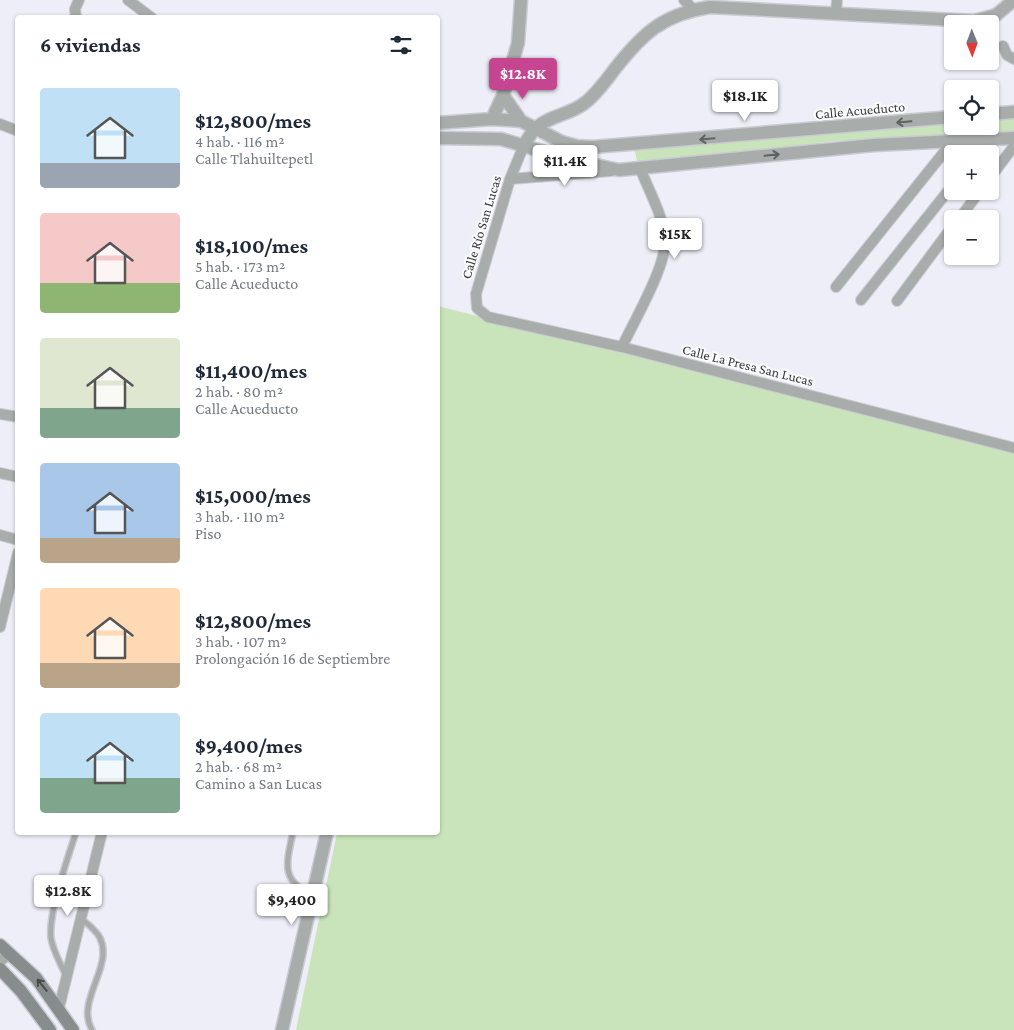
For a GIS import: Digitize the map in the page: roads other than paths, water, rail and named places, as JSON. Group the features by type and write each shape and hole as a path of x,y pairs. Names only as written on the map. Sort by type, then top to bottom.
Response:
{"main road":[{"path":"3,953 36,978 73,1030"},
{"path":"0,969 22,991 50,1030"}],"street":[{"path":"76,15 75,9 78,0"},
{"path":"128,0 148,15"},
{"path":"492,119 503,95 518,43 521,0"},
{"path":"836,14 837,0"},
{"path":"535,129 547,121 580,108 594,96 646,33 688,5 974,21 996,15 1014,0"},
{"path":"1003,46 1007,55 1014,59"},
{"path":"503,95 521,121"},
{"path":"999,113 1014,112"},
{"name":"Calle Acueducto","path":"521,121 562,142 577,146 625,146 944,118"},
{"path":"440,123 492,119 521,121"},
{"path":"469,138 471,121"},
{"path":"0,124 15,130"},
{"name":"Calle Río San Lucas","path":"477,308 476,294 510,179 524,145 535,129"},
{"path":"440,138 501,139 568,159 630,169"},
{"path":"510,179 828,149 1014,138"},
{"path":"985,145 990,139"},
{"path":"836,287 953,141"},
{"path":"622,347 663,259 665,240 662,225 630,169 625,146"},
{"path":"999,166 1014,146"},
{"path":"861,300 944,196"},
{"path":"897,301 944,238"},
{"name":"Calle La Presa San Lucas","path":"477,308 488,317 622,347 1014,448"},
{"path":"0,414 15,416"},
{"path":"0,473 15,476"},
{"path":"0,535 15,539"},
{"path":"0,628 4,596 15,562"},
{"path":"58,1008 101,835"},
{"path":"282,1030 326,835"}],"lane":[{"path":"66,974 53,949 50,936 54,910 75,835"},
{"path":"292,835 286,866 289,876 301,890 313,894"},
{"path":"81,918 100,936 102,945 99,971 89,1008 89,1024 92,1030"}]}
